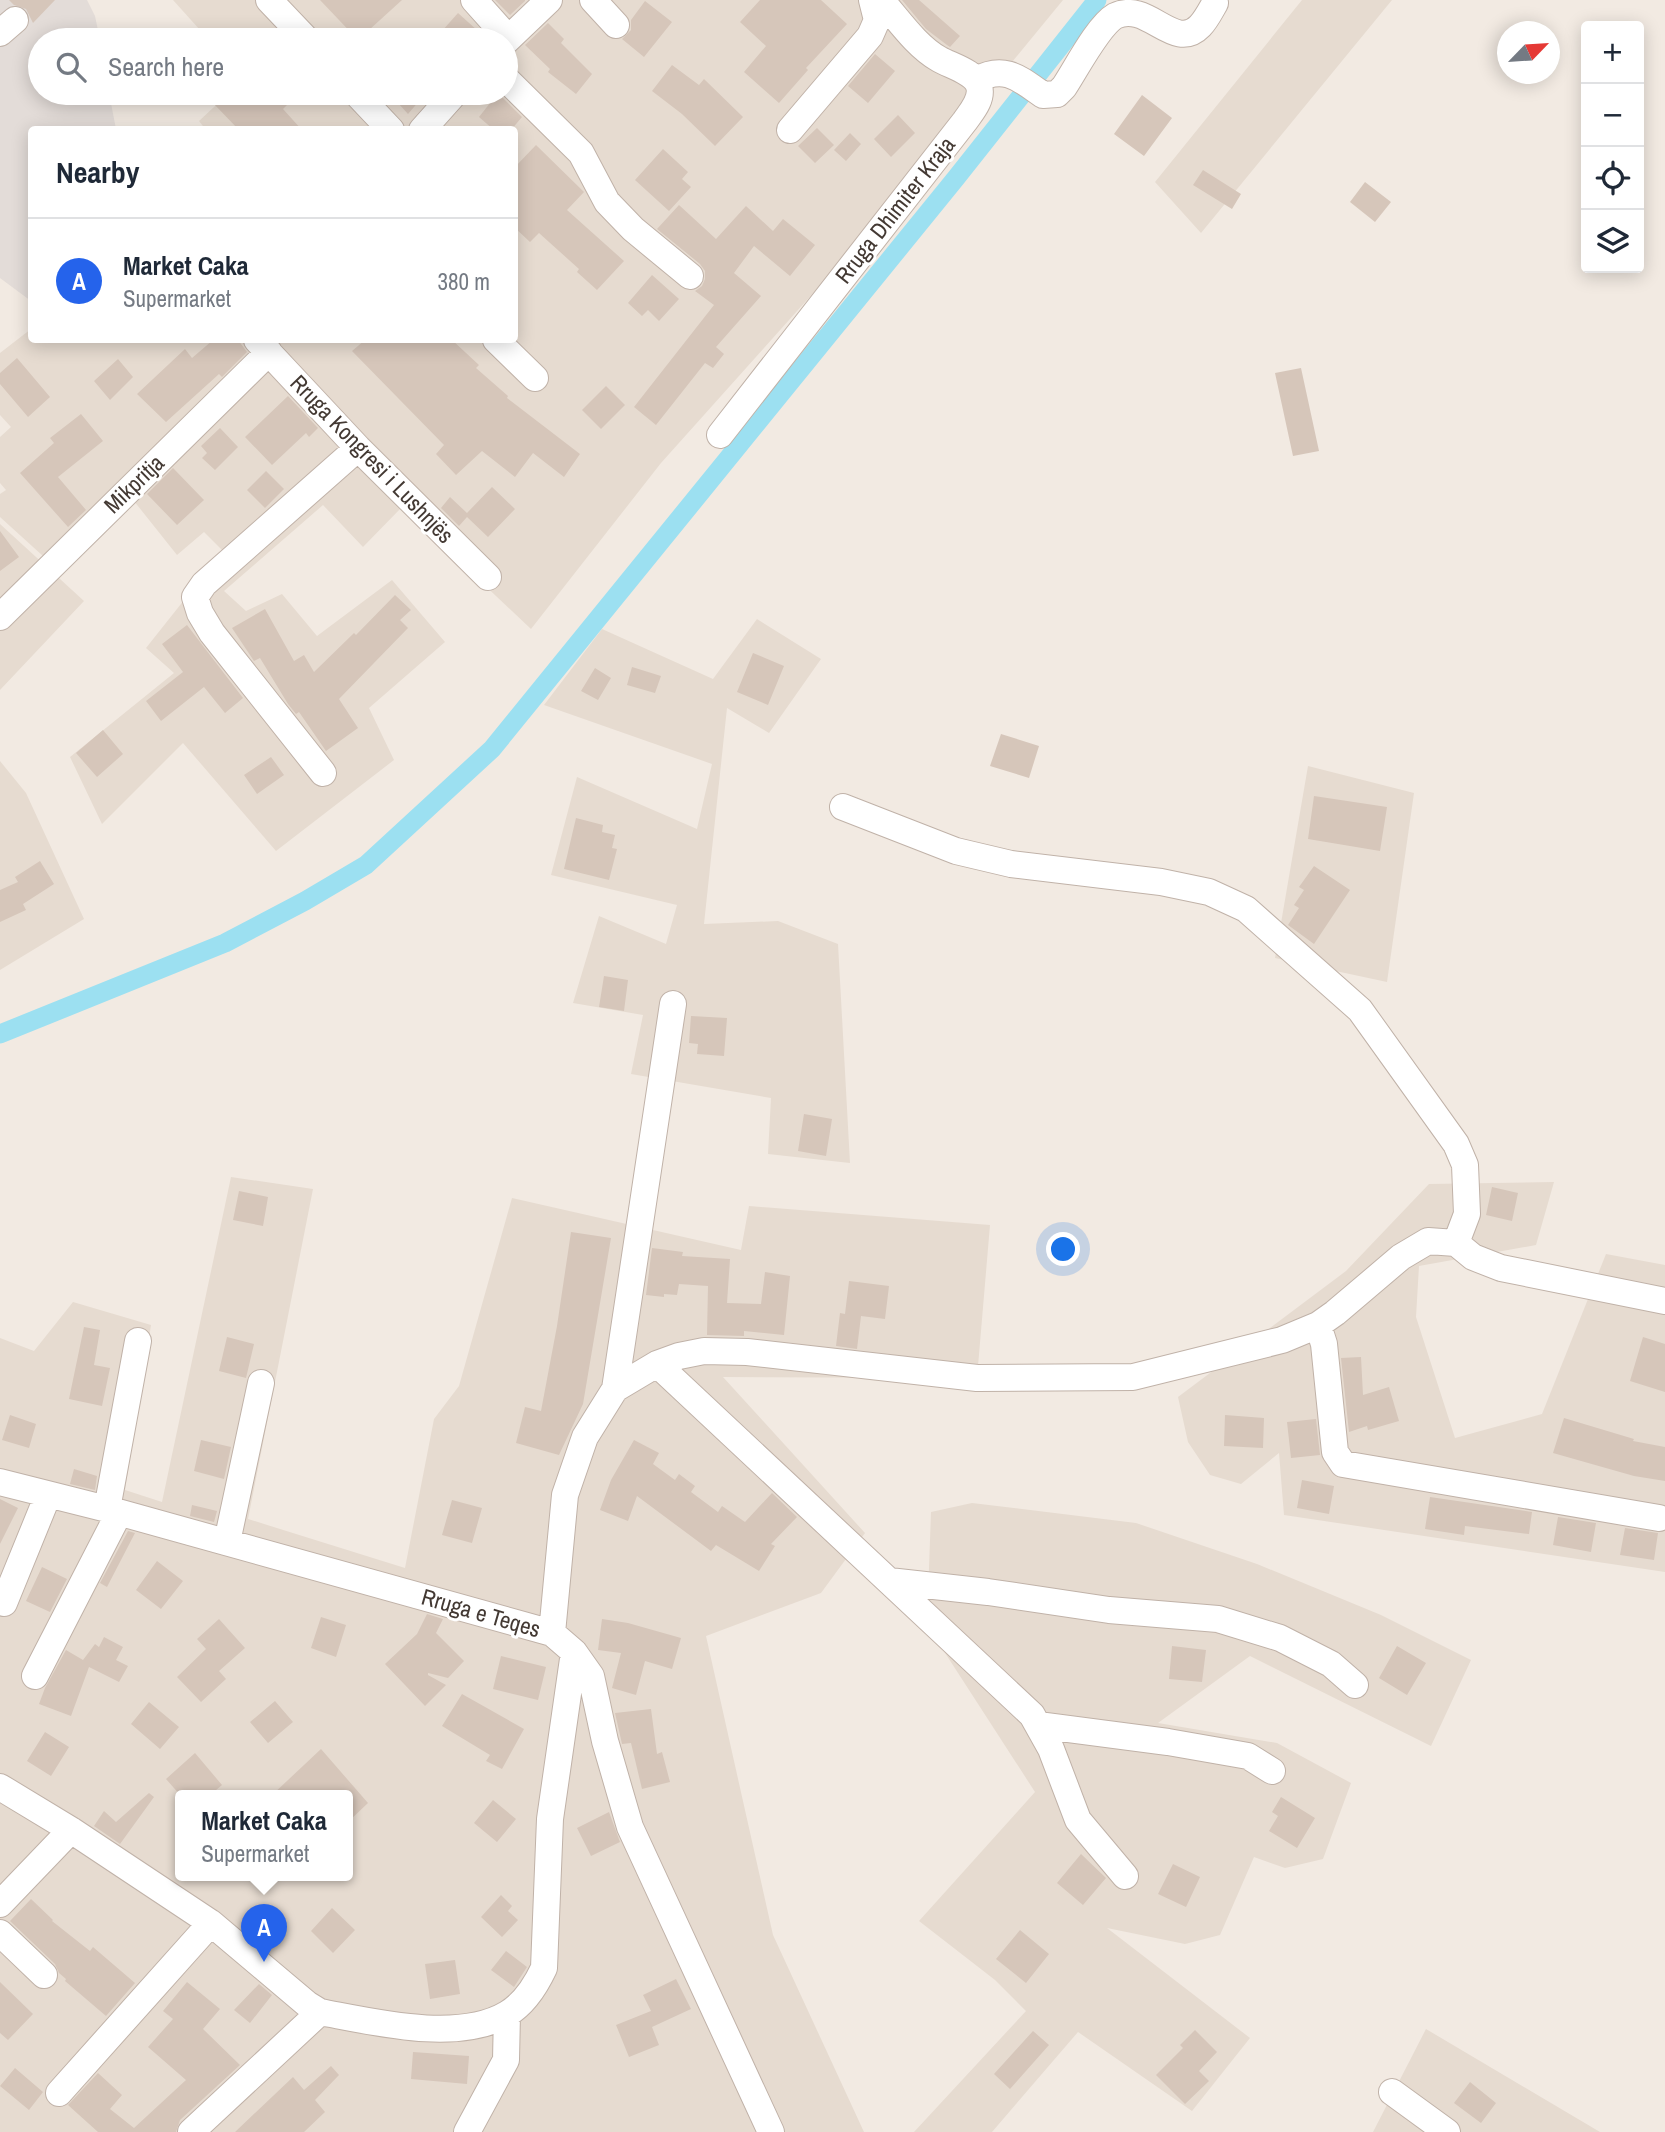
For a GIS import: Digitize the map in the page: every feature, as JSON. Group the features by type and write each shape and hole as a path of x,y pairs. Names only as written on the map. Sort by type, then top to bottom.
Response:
{"street":[{"path":"269,0 296,28"},
{"path":"474,0 498,28"},
{"path":"518,29 549,0"},
{"path":"593,0 616,25"},
{"path":"790,130 870,36 877,20 872,0"},
{"path":"881,0 936,58 976,80 997,73 1012,74 1042,95 1057,94 1064,87 1106,22 1118,15 1134,10 1176,33 1188,33 1199,27 1215,3"},
{"name":"Rruga Dhimiter Kraja","path":"720,435 965,121 979,99 980,88 976,80"},
{"path":"518,91 581,153 607,202 633,229 690,275"},
{"path":"367,105 387,126"},
{"path":"426,126 445,105"},
{"path":"499,343 535,378"},
{"name":"Rruga Kongresi i Lushnjës","path":"263,346 358,448 488,577"},
{"name":"Mikpritja","path":"0,617 263,346"},
{"path":"323,773 212,633 200,613 195,597 204,584 358,448"},
{"path":"0,585 31,586"},
{"path":"843,807 956,851 1011,864 1161,882 1209,892 1246,909 1360,1010 1456,1143 1465,1166 1467,1214 1456,1243"},
{"path":"552,1633 565,1495 585,1437 615,1389 673,1004"},
{"path":"615,1389 657,1364 704,1351 795,1356 977,1378 1133,1377 1282,1340 1318,1325 1401,1257 1428,1241 1456,1243 1473,1257 1501,1268 1665,1301"},
{"path":"1318,1325 1324,1344 1335,1452 1343,1464 1659,1518"},
{"path":"35,1676 113,1511 138,1341"},
{"path":"657,1364 1032,1715 1051,1749 1078,1820 1125,1876"},
{"path":"227,1542 261,1383"},
{"name":"Rruga e Teqes","path":"0,1482 552,1633 574,1652 591,1676 605,1741 630,1827 771,2132"},
{"path":"4,1603 48,1494"},
{"path":"889,1581 1109,1610 1218,1619 1280,1638 1331,1664 1354,1685"},
{"path":"0,1787 71,1830 211,1923 320,2012 412,2027 463,2029 507,2014 524,1999 544,1968 550,1819 574,1652"},
{"path":"1038,1725 1168,1742 1248,1756 1272,1771"},
{"path":"0,1904 71,1830"},
{"path":"59,2093 211,1923"},
{"path":"0,1933 44,1975"},
{"path":"191,2132 320,2012"},
{"path":"467,2132 506,2060 507,2014"},
{"path":"1392,2092 1447,2132"}],"shaded area":[{"path":"0,0 87,0 98,28 28,28 28,105 111,105 115,126 28,126 28,299 0,278"},
{"path":"173,0 1063,0 925,168 661,463 531,629 402,507 363,547 323,505 224,591 246,611 282,594 317,636 392,580 445,642 369,708 394,760 276,851 183,743 102,824 70,757 174,673 146,648 223,551 204,532 177,555 122,486 54,566 0,517 0,494 6,490 0,483 0,437 11,427 0,415 0,353 28,331 28,343 518,343 518,126 203,126 199,121 216,105 518,105 518,28 198,28"},
{"path":"1302,0 1392,0 1201,233 1155,182"},
{"path":"0,524 84,601 0,690"},
{"path":"757,619 821,659 769,733 727,708 704,924 778,921 838,944 850,1163 768,1154 771,1098 631,1074 643,1015 573,1003 599,916 666,944 677,905 551,875 577,777 697,829 712,764 544,705 602,629 713,679"},
{"path":"0,761 26,793 84,919 0,970"},
{"path":"1308,766 1414,793 1387,982 1275,958"},
{"path":"231,1177 313,1189 248,1519 405,1568 434,1419 459,1386 512,1198 741,1250 749,1206 990,1225 977,1378 723,1377 865,1533 821,1593 706,1636 773,1935 864,2132 0,2132 0,1338 34,1351 73,1302 151,1325 125,1490 162,1502"},
{"path":"1554,1182 1536,1245 1419,1266 1416,1317 1455,1438 1542,1414 1606,1254 1665,1265 1665,1572 1284,1515 1279,1453 1241,1484 1210,1475 1188,1442 1178,1397 1346,1271 1429,1184"},
{"path":"972,1503 1136,1523 1257,1564 1381,1615 1471,1660 1431,1746 1250,1656 1158,1723 1277,1743 1351,1783 1323,1859 1285,1868 1254,1857 1220,1935 1185,1944 1107,1928 1250,2038 1192,2111 1078,2032 992,2132 914,2132 1026,2011 995,1980 919,1921 1035,1792 927,1625 931,1512"},
{"path":"1426,2029 1600,2132 1373,2132"}],"building":[{"path":"9,0 55,0 33,23 26,9"},
{"path":"320,0 402,0 371,28 347,28"},
{"path":"495,0 525,0 525,1 510,15"},
{"path":"760,0 821,0 847,24 806,68 808,70 779,103 744,72 766,46 740,22"},
{"path":"902,0 919,0 960,36 950,47 926,29"},
{"path":"645,1 672,22 644,57 622,39 631,30 631,20"},
{"path":"458,13 475,28 445,28"},
{"path":"548,23 564,39 561,43 592,74 576,94 548,72 550,69 525,45"},
{"path":"875,54 895,71 868,103 848,86"},
{"path":"672,65 699,85 704,79 743,117 715,146 682,114 652,91"},
{"path":"1142,95 1172,118 1144,156 1114,134"},
{"path":"215,105 287,105 283,109 298,126 235,126"},
{"path":"400,105 416,105 408,114"},
{"path":"488,105 510,105 522,117 514,126 489,126 479,117"},
{"path":"898,115 915,133 891,157 874,139"},
{"path":"817,128 834,145 815,163 798,146"},
{"path":"850,133 861,144 846,161 834,150"},
{"path":"536,145 584,192 567,210 624,261 597,290 577,272 579,269 539,233 530,242 518,231 518,164"},
{"path":"663,149 688,172 682,179 691,187 669,211 635,180"},
{"path":"1203,170 1241,194 1232,209 1193,185"},
{"path":"1365,182 1391,202 1375,222 1350,202"},
{"path":"679,205 716,239 746,206 773,231 783,219 815,245 790,276 754,246 734,273 761,296 716,347 724,354 713,368 705,363 656,425 634,407 714,305 695,291 702,286 705,279 705,271 700,264 657,229"},
{"path":"652,275 679,299 659,321 648,310 642,316 628,303"},
{"path":"210,343 240,343 247,352 222,377 219,374 166,422 137,394 185,349 192,358"},
{"path":"361,343 455,343 479,365 476,368 508,396 507,398 580,454 564,477 533,453 515,477 482,451 456,475 436,454 444,445 352,351"},
{"path":"17,358 50,397 28,417 0,384 0,373"},
{"path":"118,359 133,377 110,400 94,381"},
{"path":"1301,368 1319,451 1293,456 1275,373"},
{"path":"606,386 625,405 601,429 582,410"},
{"path":"288,396 318,428 309,437 306,433 272,465 245,437"},
{"path":"81,414 103,441 58,477 86,510 68,527 20,473 54,443 50,438"},
{"path":"220,428 238,447 215,470 202,458 207,453 201,446"},
{"path":"173,468 204,500 177,525 147,494"},
{"path":"266,471 284,489 265,508 247,490"},
{"path":"492,487 515,509 488,537 467,517 459,526 441,508 450,497 467,513"},
{"path":"0,531 19,557 0,571"},
{"path":"395,595 411,610 400,620 408,628 339,699 358,728 326,751 299,712 296,714 288,704 260,658 254,661 232,628 265,609 294,661 304,655 314,672 354,633 356,635"},
{"path":"187,625 243,698 225,713 204,687 161,721 146,701 183,672 162,644"},
{"path":"753,653 784,666 768,705 737,692"},
{"path":"632,667 661,676 655,693 627,685"},
{"path":"595,668 611,678 598,700 581,691"},
{"path":"103,730 123,754 97,777 76,753"},
{"path":"1001,734 1039,746 1029,778 990,766"},
{"path":"271,757 284,775 257,794 244,775"},
{"path":"1314,796 1387,807 1380,851 1308,839"},
{"path":"576,818 603,825 602,832 615,835 612,848 617,849 609,880 564,869"},
{"path":"40,861 54,884 23,904 26,910 0,922 0,890 18,882 15,877"},
{"path":"1314,866 1350,890 1314,944 1288,925 1299,908 1294,905 1304,890 1299,887"},
{"path":"604,976 628,980 624,1011 599,1007"},
{"path":"691,1016 727,1018 724,1056 697,1054 698,1044 689,1043"},
{"path":"804,1114 832,1119 826,1156 798,1151"},
{"path":"1492,1187 1518,1193 1512,1221 1486,1215"},
{"path":"239,1191 268,1197 263,1226 233,1220"},
{"path":"571,1232 611,1238 583,1404 559,1455 516,1443 525,1407 541,1411"},
{"path":"652,1248 683,1252 682,1256 730,1259 727,1303 761,1304 765,1272 790,1276 784,1335 744,1331 744,1336 707,1335 708,1286 679,1284 677,1295 646,1295"},
{"path":"849,1281 889,1286 885,1319 861,1316 857,1349 836,1346 840,1313 845,1314"},
{"path":"84,1327 100,1330 94,1365 110,1368 102,1406 69,1399"},
{"path":"227,1337 254,1344 246,1378 219,1371"},
{"path":"1643,1337 1665,1344 1665,1392 1630,1381"},
{"path":"1361,1357 1363,1395 1389,1387 1399,1421 1368,1430 1367,1426 1349,1432 1341,1358"},
{"path":"10,1415 36,1424 29,1448 2,1440"},
{"path":"1225,1415 1264,1418 1263,1448 1224,1446"},
{"path":"1564,1418 1634,1439 1633,1441 1665,1447 1665,1481 1634,1476 1553,1453"},
{"path":"1316,1419 1320,1455 1291,1458 1287,1422"},
{"path":"201,1440 231,1447 224,1479 194,1471"},
{"path":"634,1440 659,1453 653,1464 675,1480 679,1474 695,1486 691,1492 718,1512 722,1506 745,1522 772,1493 797,1517 771,1544 775,1546 759,1571 716,1545 711,1551 637,1496 628,1521 600,1510 611,1480"},
{"path":"74,1469 97,1476 95,1490 70,1484"},
{"path":"1302,1480 1334,1486 1329,1514 1297,1508"},
{"path":"1430,1497 1532,1512 1529,1534 1465,1526 1464,1535 1425,1529"},
{"path":"0,1499 18,1508 0,1544"},
{"path":"452,1500 482,1508 472,1543 442,1535"},
{"path":"192,1505 217,1511 214,1522 190,1516"},
{"path":"1558,1517 1596,1523 1591,1552 1553,1545"},
{"path":"1625,1528 1658,1533 1654,1560 1620,1555"},
{"path":"128,1531 135,1533 107,1587 100,1583"},
{"path":"157,1561 183,1581 161,1609 136,1590"},
{"path":"42,1567 67,1579 50,1612 26,1601"},
{"path":"427,1614 443,1619 436,1633 464,1661 448,1678 428,1673 446,1685 425,1706 385,1664 417,1634"},
{"path":"321,1617 346,1625 336,1657 311,1648"},
{"path":"219,1619 245,1648 219,1671 226,1679 201,1702 177,1677 206,1649 197,1639"},
{"path":"602,1619 628,1623 681,1638 672,1669 645,1661 636,1695 612,1688 621,1653 598,1650"},
{"path":"104,1637 123,1647 116,1660 128,1666 119,1682 89,1667 71,1716 39,1704 66,1650 83,1660 95,1644 99,1647"},
{"path":"1172,1646 1206,1650 1202,1682 1169,1679"},
{"path":"1397,1646 1426,1663 1407,1695 1379,1678"},
{"path":"501,1656 546,1667 538,1700 493,1689"},
{"path":"462,1694 524,1729 502,1769 486,1761 490,1755 442,1726"},
{"path":"275,1701 293,1722 268,1743 250,1722"},
{"path":"149,1702 179,1727 160,1749 131,1724"},
{"path":"651,1709 657,1754 662,1752 670,1782 642,1789 631,1743 622,1744 615,1713"},
{"path":"45,1732 69,1747 51,1776 27,1761"},
{"path":"321,1749 368,1803 353,1817 353,1790 277,1790"},
{"path":"195,1753 222,1785 216,1790 176,1790 166,1779"},
{"path":"149,1793 154,1797 120,1844 94,1826 104,1811 116,1822"},
{"path":"1281,1797 1315,1818 1297,1848 1269,1831 1278,1816 1272,1812"},
{"path":"493,1800 516,1819 497,1842 474,1823"},
{"path":"609,1812 620,1842 591,1856 577,1828"},
{"path":"1081,1854 1106,1878 1083,1905 1057,1883"},
{"path":"1173,1864 1200,1877 1186,1907 1158,1894"},
{"path":"501,1895 512,1906 508,1911 518,1920 502,1937 481,1917"},
{"path":"31,1899 52,1921 90,1951 93,1947 135,1983 106,2016 65,1981 55,1964 10,1921"},
{"path":"332,1908 355,1930 333,1953 311,1931"},
{"path":"260,1909 280,1924 264,1947 244,1930"},
{"path":"1020,1930 1049,1954 1026,1983 996,1959"},
{"path":"506,1951 527,1967 514,1987 491,1970"},
{"path":"455,1960 460,1994 430,1999 425,1964"},
{"path":"676,1979 691,2009 652,2027 659,2045 629,2057 616,2025 651,2011 643,1995"},
{"path":"0,1982 33,2014 8,2040 0,2033"},
{"path":"187,1982 220,2009 203,2029 240,2065 180,2120 176,2132 98,2132 68,2105 98,2073 122,2095 110,2109 134,2128 186,2080 148,2047 173,2019 163,2011"},
{"path":"259,1984 272,1995 250,2023 234,2010"},
{"path":"1195,2030 1217,2052 1199,2071 1209,2081 1185,2104 1156,2075 1183,2048 1180,2045"},
{"path":"1033,2031 1049,2045 1010,2089 994,2074"},
{"path":"413,2052 469,2056 467,2084 411,2079"},
{"path":"331,2066 339,2075 315,2100 325,2112 304,2132 235,2132 293,2077 304,2090"},
{"path":"15,2068 43,2092 29,2110 0,2086"},
{"path":"1470,2082 1496,2103 1481,2123 1454,2103"}],"waterway":[{"path":"0,1034 225,943 305,901 366,865 492,749 956,178 1097,0"}],"place":[{"name":"Market Caka","path":"264,1962"}]}
